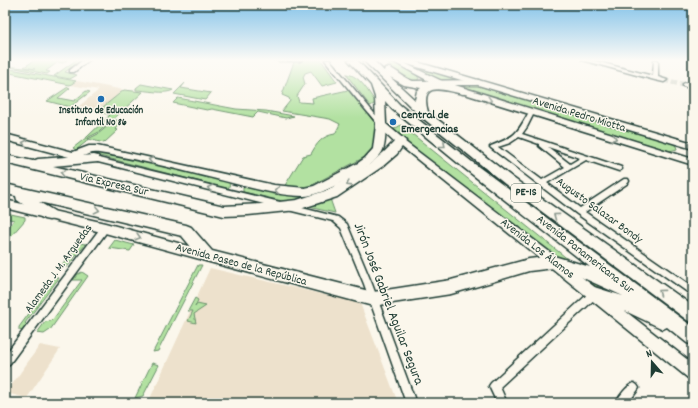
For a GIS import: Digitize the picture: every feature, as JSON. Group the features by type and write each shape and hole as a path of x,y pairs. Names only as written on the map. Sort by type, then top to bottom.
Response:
{"highway":[{"name":"Avenida Panamericana Sur","path":"369,79 396,107 468,165 689,334"},
{"name":"Avenida Panamericana Sur","path":"387,79 423,113 509,181 693,315"},
{"path":"399,79 412,85 423,86 439,83 476,82"},
{"path":"412,85 421,81 420,79"},
{"path":"375,86 380,97 381,125"},
{"path":"423,113 420,99 422,92 425,89 436,87 463,91"},
{"name":"Avenida Los Álamos","path":"381,125 400,141"},
{"path":"283,206 321,198 346,186 389,155 400,141"},
{"name":"Via Expresa Sur","path":"5,159 224,211 258,210 283,206"},
{"path":"24,164 94,159"},
{"path":"9,189 49,215"},
{"path":"9,189 186,231 207,256"},
{"name":"Avenida Paseo de la República","path":"207,256 373,299 451,287 529,266 554,262"},
{"path":"554,262 584,271 636,294"},
{"path":"594,294 626,304 689,334"}],"main road":[{"name":"Avenida Pedro Miotta","path":"431,79 463,91 693,162"},
{"name":"Avenida Pedro Miotta","path":"466,79 693,146"},
{"path":"283,206 362,166 378,150 381,125"},
{"path":"5,138 78,156 89,149 97,149 274,189 296,192 316,190"},
{"name":"Avenida Los Álamos","path":"400,141 693,374"},
{"path":"672,155 678,156 685,152 685,147 677,142"},
{"name":"Avenida Paseo de la República","path":"5,204 105,228 207,256"}],"street":[{"path":"342,79 381,125"},
{"path":"660,79 664,80"},
{"path":"686,85 693,87"},
{"path":"531,112 523,131 519,135 619,169"},
{"name":"Augusto Salazar Bondy","path":"519,135 493,147 580,212 693,292"},
{"path":"536,142 570,166"},
{"path":"78,156 283,206"},
{"path":"542,183 585,158"},
{"path":"232,193 240,181"},
{"path":"580,212 626,182"},
{"name":"Jirón José Gabriel Aguilar Segura","path":"283,206 335,219 344,226 373,299 411,403"},
{"name":"Alameda J. M. Arguedas","path":"5,363 105,228"},
{"path":"502,403 494,386 594,294"},
{"path":"621,403 634,388"}],"shaded area":[{"name":"Instituto de Educación Infantil No 86","path":"77,81 124,90 98,111 78,107 99,90 71,85"},
{"path":"210,268 360,303 398,403 148,403"},
{"path":"40,345 60,349 27,398 6,393"}],"green space":[{"path":"40,79 65,79 76,81 70,85"},
{"path":"288,79 304,79 305,84 297,96 299,102 313,103 312,98 348,90 375,123 374,146 363,158 312,185 298,188 284,187 303,156 311,154 323,138 335,134 340,124 330,119 282,111 290,101 289,98 282,95"},
{"path":"317,79 335,79 337,82 322,86"},
{"path":"350,79 357,79 367,90 376,103 370,106"},
{"path":"405,79 419,79 414,82"},
{"path":"436,79 461,80 440,81"},
{"path":"185,83 181,88 211,93 205,100 174,94"},
{"path":"450,83 475,85 671,142 677,149 670,151 486,97"},
{"path":"141,84 173,90 161,92 136,90 136,88"},
{"path":"68,87 70,88 58,98 74,101 86,91 90,92 70,107 47,101"},
{"path":"124,90 143,92 99,132 89,137 86,142 76,150 73,148 110,115 98,111"},
{"path":"178,98 236,109 266,111 294,116 286,118 258,112 253,117 212,109 207,110 173,103"},
{"path":"115,120 121,121 117,125 119,126 115,129 118,130 104,143 88,139 98,134"},
{"path":"401,125 600,285 594,289 391,131"},
{"path":"95,150 231,181 228,189 92,154"},
{"path":"248,187 310,194 325,191 328,193 335,213 243,192 243,188"},
{"path":"6,213 25,217 25,220 5,243 6,231 14,220 5,218"},
{"path":"115,240 134,245 130,251 109,248"},
{"path":"78,243 86,244 67,267 61,266"},
{"path":"198,265 202,265 158,351 153,352"},
{"path":"82,272 88,276 50,330 44,334 37,333 45,322 51,321 54,318 82,280 73,280"},
{"path":"56,277 59,278 25,323 28,326 27,332 19,330 19,327"},
{"path":"195,298 198,300 195,307 197,304 206,306 194,314 196,323 188,321 193,311 188,311"},
{"path":"152,363 159,365 143,396 135,398"}],"tunnel":[{"path":"664,80 685,85"}],"place":[{"name":"Instituto de Educación Infantil No 86","path":"101,99"},
{"name":"Central de Emergencias","path":"393,122"}]}
